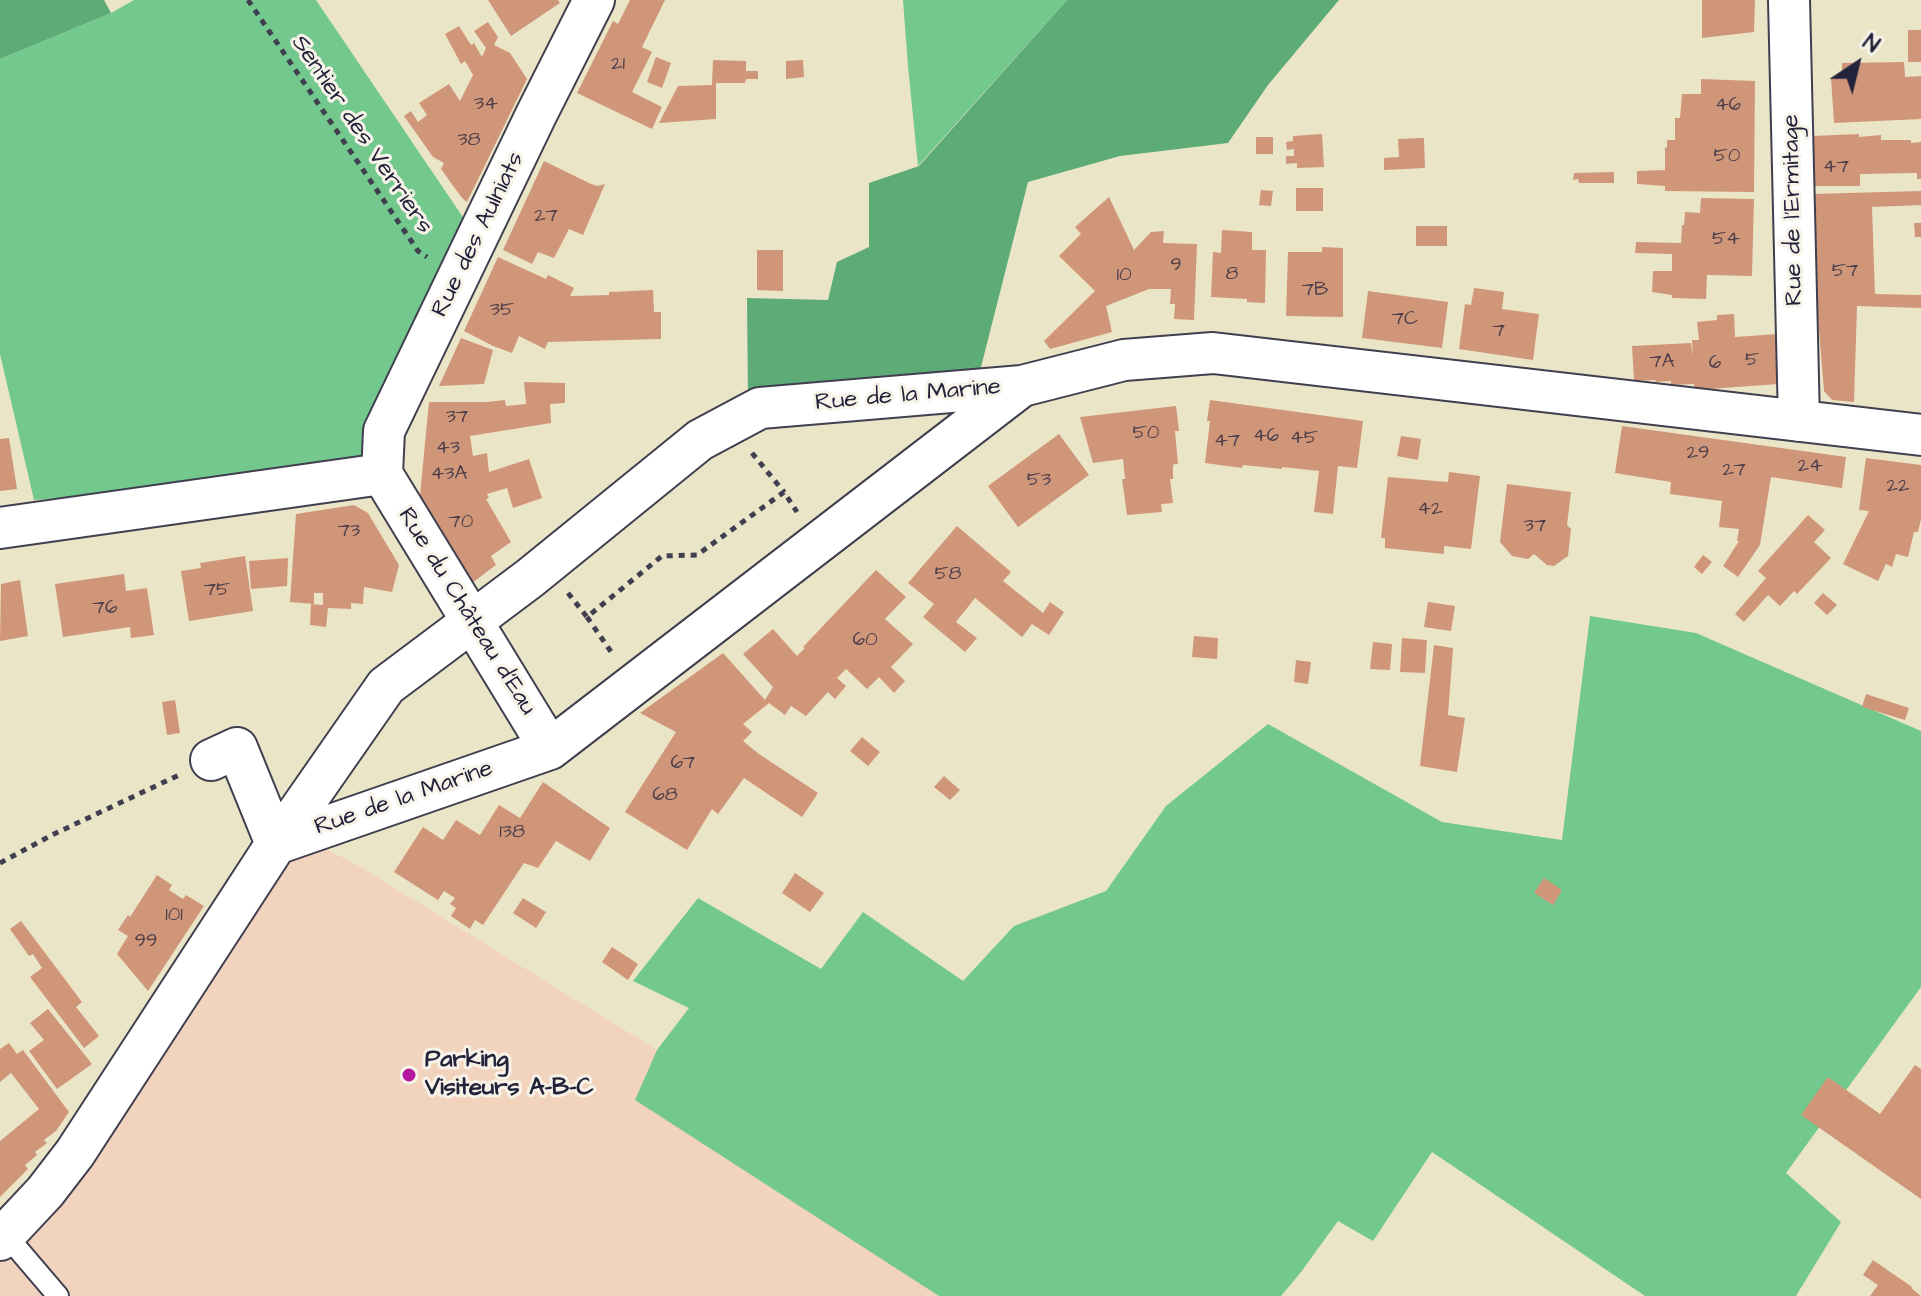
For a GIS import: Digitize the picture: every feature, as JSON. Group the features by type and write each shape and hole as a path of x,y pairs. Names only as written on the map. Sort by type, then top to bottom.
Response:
{"street":[{"name":"Rue des Aulniats","path":"382,474 384,431 594,0"},
{"name":"Rue de l'Ermitage","path":"1789,0 1799,421"},
{"path":"1022,386 1124,360 1213,353 1921,435"},
{"name":"Rue de la Marine","path":"3,1237 45,1192 75,1153 276,844 386,686 530,578 700,440 760,408 1022,386"},
{"name":"Rue de la Marine","path":"276,844 550,749 1022,386"},
{"path":"0,528 382,474"},
{"name":"Rue du Château d'Eau","path":"382,474 550,749"},
{"path":"211,760 237,748 276,844"}],"lane":[{"path":"3,1237 58,1296"}],"path":[{"name":"Sentier des Verriers","path":"248,0 418,251 458,277"},
{"path":"730,425 784,492 819,544"},
{"path":"530,578 557,579 587,617 662,556 697,555 784,492"},
{"path":"0,863 211,760"}],"shaded area":[{"name":"Parking Visiteurs A-B-C","path":"299,836 354,863 657,1050 1007,1296 0,1296 0,1261 123,1118"}],"green space":[{"path":"0,0 104,0 111,13 0,59"},
{"path":"134,0 316,0 477,238 382,474 34,500 0,354 0,59 111,13"},
{"path":"903,0 1067,0 918,166 908,66"},
{"path":"1067,0 1339,0 1268,85 1228,143 1120,156 1028,182 980,371 748,402 747,298 828,300 837,262 869,247 869,183 919,166"},
{"path":"1590,616 1696,633 1921,731 1921,987 1786,1173 1841,1222 1796,1296 1645,1296 1432,1152 1373,1241 1338,1221 1281,1296 939,1296 635,1100 657,1050 689,1008 633,981 698,898 821,969 863,912 963,981 1014,926 1106,891 1166,806 1268,724 1442,822 1562,840"}],"building":[{"path":"488,0 558,0 560,3 511,36"},
{"path":"630,0 665,0 642,47 652,52 632,92 662,107 652,129 577,93 613,21 618,24"},
{"path":"1702,0 1755,0 1754,32 1702,38"},
{"path":"488,22 498,37 494,45 510,53 527,79 467,202 441,169 444,163 433,157 404,116 411,111 418,122 427,115 419,103 449,84 460,101 473,75 465,61 461,64 445,34 459,26 482,57 486,48 474,31"},
{"path":"1908,30 1921,30 1921,62 1908,62"},
{"path":"656,57 671,63 662,88 647,82"},
{"path":"713,60 746,61 746,71 758,71 758,79 746,79 745,83 716,83 716,119 659,123 678,86 712,85"},
{"path":"803,60 804,77 786,79 786,61"},
{"path":"1904,62 1905,77 1921,76 1921,119 1834,123 1831,78 1842,78 1842,63"},
{"path":"1701,79 1755,81 1754,192 1665,191 1665,186 1637,184 1637,171 1665,170 1665,147 1667,140 1675,140 1675,118 1680,118 1682,94 1701,94"},
{"path":"1322,134 1324,167 1297,168 1297,163 1286,164 1286,156 1294,156 1294,149 1287,150 1286,142 1293,141 1293,136"},
{"path":"1859,134 1859,137 1881,135 1881,140 1921,142 1921,179 1917,179 1917,173 1860,174 1860,186 1812,186 1812,136"},
{"path":"1256,137 1273,137 1273,154 1256,154"},
{"path":"1424,138 1425,168 1384,170 1384,158 1399,157 1398,139"},
{"path":"544,161 591,184 605,184 583,235 569,229 554,258 538,252 532,264 503,250"},
{"path":"1614,172 1614,183 1579,183 1578,179 1573,180 1574,173"},
{"path":"1296,188 1323,188 1323,211 1296,211"},
{"path":"1261,190 1273,191 1271,206 1259,205"},
{"path":"1921,191 1921,205 1872,207 1875,294 1921,295 1921,308 1857,306 1854,402 1832,400 1824,391 1812,194"},
{"path":"1109,197 1134,250 1151,232 1164,231 1163,243 1197,244 1194,320 1174,319 1175,304 1170,304 1171,289 1149,289 1106,306 1112,332 1050,349 1044,341 1095,291 1059,256 1081,234 1075,227"},
{"path":"1701,198 1754,199 1752,276 1707,275 1706,299 1672,298 1672,295 1652,292 1653,271 1672,271 1672,254 1635,253 1636,242 1681,243 1685,212 1700,213"},
{"path":"1914,223 1921,223 1921,237 1915,237"},
{"path":"1416,226 1447,226 1447,246 1416,246"},
{"path":"1222,230 1252,232 1252,250 1266,250 1265,303 1211,297 1213,252 1221,253"},
{"path":"1322,247 1343,248 1343,317 1286,316 1288,252 1322,252"},
{"path":"757,250 783,250 783,291 757,290"},
{"path":"498,257 574,288 570,296 653,290 654,312 661,312 661,339 548,342 545,349 519,336 512,353 493,346 464,331"},
{"path":"1474,288 1504,292 1502,309 1539,314 1533,360 1459,349 1465,304 1471,305"},
{"path":"1368,291 1448,302 1442,348 1362,338"},
{"path":"1734,314 1735,337 1778,334 1779,384 1694,390 1694,384 1634,381 1632,346 1691,343 1693,356 1692,340 1699,340 1697,322 1717,320 1717,315"},
{"path":"461,338 493,350 484,384 439,386"},
{"path":"524,382 565,383 565,403 550,404 551,423 470,436 473,456 487,453 489,472 529,459 542,498 513,508 507,488 487,494 489,498 486,499 511,542 491,556 496,565 472,583 420,495 429,402 505,400 506,406 526,404"},
{"path":"1210,400 1363,421 1357,468 1338,466 1333,514 1314,512 1319,471 1205,463"},
{"path":"1176,406 1178,464 1174,464 1173,479 1170,479 1173,503 1161,504 1162,512 1127,515 1122,479 1125,479 1123,459 1093,463 1080,417"},
{"path":"1622,426 1846,457 1842,488 1771,477 1760,545 1738,577 1723,566 1739,541 1739,529 1719,527 1722,501 1670,494 1671,482 1615,473"},
{"path":"1059,434 1089,475 1018,527 988,486"},
{"path":"1401,436 1421,439 1418,460 1397,456"},
{"path":"9,438 17,489 0,491 0,439"},
{"path":"1866,458 1921,465 1921,519 1918,532 1914,532 1908,557 1896,554 1892,567 1886,564 1878,581 1843,564 1869,511 1859,510"},
{"path":"1449,472 1480,476 1471,549 1444,546 1444,554 1385,548 1385,538 1381,538 1388,477 1448,482"},
{"path":"1507,484 1571,492 1567,525 1571,529 1568,556 1554,566 1547,565 1534,554 1528,559 1512,556 1500,542"},
{"path":"354,505 368,513 399,565 392,592 364,587 363,604 351,603 351,609 328,608 326,627 310,625 311,604 323,605 323,593 314,593 314,604 290,602 296,514"},
{"path":"1808,515 1825,530 1814,542 1831,558 1797,594 1794,591 1780,606 1768,595 1744,622 1735,614 1766,578 1758,571"},
{"path":"957,526 1011,572 1003,581 1043,613 1050,602 1064,612 1049,635 1032,624 1022,637 975,598 956,622 977,638 965,652 923,617 934,604 908,583"},
{"path":"1703,555 1712,562 1702,574 1694,567"},
{"path":"245,556 253,611 189,621 181,571 201,568 200,563"},
{"path":"288,558 287,586 251,589 249,561"},
{"path":"876,570 906,597 885,619 913,644 891,667 905,681 894,693 879,677 867,689 846,669 837,678 846,686 835,699 828,692 806,716 791,706 785,715 769,703 743,724 752,732 743,741 818,793 802,817 744,778 718,814 712,809 687,850 625,812 676,732 640,713 723,653 765,700 773,687 743,654 773,629 797,656"},
{"path":"124,574 126,591 147,588 154,635 131,638 130,627 63,637 55,584"},
{"path":"20,580 28,636 0,641 1,584"},
{"path":"1823,593 1837,605 1827,615 1814,603"},
{"path":"1428,602 1455,606 1451,631 1424,627"},
{"path":"1194,636 1218,638 1217,659 1192,657"},
{"path":"1402,638 1427,640 1425,673 1400,672"},
{"path":"1373,642 1392,644 1390,670 1370,669"},
{"path":"1434,645 1453,648 1448,715 1465,718 1457,772 1420,766"},
{"path":"1296,660 1311,662 1308,684 1294,682"},
{"path":"1866,694 1909,708 1905,720 1862,707"},
{"path":"175,700 180,733 167,735 162,702"},
{"path":"862,737 880,752 868,766 850,751"},
{"path":"944,776 960,790 950,800 934,787"},
{"path":"543,782 610,828 590,861 556,841 538,868 524,863 483,925 475,920 470,929 451,916 456,908 450,904 455,898 444,891 438,900 394,872 423,827 443,840 456,820 480,835 499,805 520,818"},
{"path":"795,873 824,893 810,912 782,893"},
{"path":"157,875 172,885 169,890 183,899 186,895 204,906 148,991 117,954 128,936 118,930"},
{"path":"1544,878 1562,890 1553,905 1534,893"},
{"path":"523,898 546,912 536,928 513,913"},
{"path":"21,921 82,1002 76,1007 99,1036 84,1048 30,977 42,968 33,954 29,956 10,929"},
{"path":"612,947 638,964 628,980 602,962"},
{"path":"48,1009 92,1064 57,1089 29,1051 44,1040 30,1023"},
{"path":"9,1043 17,1054 23,1050 69,1112 56,1131 44,1140 47,1143 25,1165 28,1169 0,1197 0,1141 39,1109 11,1073 0,1082 0,1049"},
{"path":"1915,1065 1921,1069 1921,1199 1801,1115 1828,1077 1880,1114"},
{"path":"1873,1260 1921,1296 1870,1296 1878,1285 1863,1275"}],"place":[{"name":"Parking Visiteurs A-B-C","path":"409,1075"}]}
